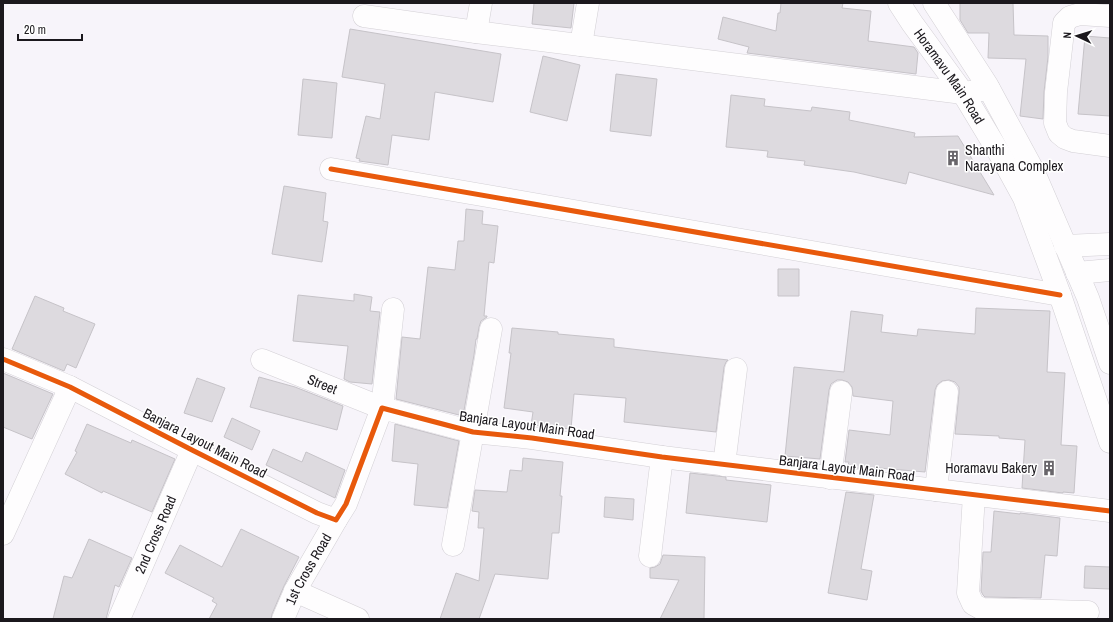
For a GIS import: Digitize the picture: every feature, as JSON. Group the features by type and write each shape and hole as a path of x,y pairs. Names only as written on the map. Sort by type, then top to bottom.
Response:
{"street":[{"path":"476,32 481,3"},
{"path":"581,45 588,3"},
{"name":"Horamavu Main Road","path":"899,3 963,93 1001,156 1024,198 1060,295 1110,442"},
{"name":"Horamavu Main Road","path":"934,3 989,88 1033,170 1088,298 1110,363"},
{"path":"1110,16 1080,14 1070,16 1064,23 1056,92 1055,123 1059,133 1065,138 1073,141 1110,146"},
{"path":"364,16 476,32 963,93 989,88"},
{"path":"331,169 1060,295"},
{"path":"1065,246 1110,244"},
{"path":"1077,272 1110,270"},
{"path":"336,520 346,504 382,408 393,309"},
{"path":"453,545 491,329"},
{"name":"Banjara Layout Main Road","path":"3,359 70,387 317,513 336,520"},
{"name":"Street","path":"262,360 382,408"},
{"path":"724,465 736,369"},
{"path":"3,534 70,387"},
{"path":"830,478 841,392"},
{"path":"936,490 947,392"},
{"name":"Banjara Layout Main Road","path":"382,408 473,432 532,438 724,465 1110,511"},
{"name":"2nd Cross Road","path":"119,619 192,450"},
{"path":"650,556 662,457"},
{"path":"974,495 968,593 973,604 982,609 1088,612"},
{"name":"1st Cross Road","path":"283,619 295,591 336,520"},
{"path":"295,591 358,619"}],"building":[{"path":"534,3 574,3 571,28 532,24"},
{"path":"781,3 843,3 842,8 871,11 868,41 914,47 918,53 916,74 747,53 749,47 718,39 723,17 776,31"},
{"path":"960,3 1013,3 1014,35 1048,36 1048,57 1043,119 1020,116 1026,59 988,58 989,33 968,33 960,20"},
{"path":"350,29 501,54 493,102 435,92 429,140 392,135 388,165 359,161 360,159 356,158 366,116 380,119 385,84 342,77"},
{"path":"1085,36 1110,38 1110,116 1078,114"},
{"path":"543,56 580,65 567,121 530,112"},
{"path":"616,74 657,79 651,136 610,131"},
{"path":"303,79 337,83 332,138 298,135"},
{"path":"731,95 765,99 764,106 811,111 812,107 850,112 849,120 915,133 914,137 958,136 994,195 909,172 906,184 854,172 804,165 805,161 767,157 768,151 726,147"},
{"path":"284,186 326,193 323,221 328,222 322,262 272,254"},
{"path":"466,209 483,211 482,224 498,226 494,263 489,262 484,316 487,317 481,321 476,339 463,416 396,399 402,337 420,339 428,267 455,270 458,241 464,241"},
{"path":"778,269 799,269 799,296 778,296"},
{"path":"354,294 372,297 370,311 380,312 372,384 350,382 344,379 348,346 293,341 298,295 354,301"},
{"path":"35,296 64,308 63,311 95,324 76,368 67,364 64,371 12,349"},
{"path":"976,308 1050,311 1047,372 1065,373 1061,445 1077,446 1074,493 1022,488 1025,440 999,438 999,436 955,434 959,387 955,382 949,380 942,381 937,385 935,390 925,472 879,468 879,471 850,467 851,465 848,465 849,462 845,462 849,430 890,435 893,401 853,396 852,387 848,382 842,380 837,380 831,384 829,390 820,459 785,456 794,367 844,372 851,311 883,315 881,332 917,336 918,329 975,334"},
{"path":"512,328 614,339 614,347 728,360 724,367 716,432 624,422 626,398 574,394 571,429 531,425 533,412 504,408 511,353 509,353"},
{"path":"3,373 53,394 32,439 3,427"},
{"path":"259,377 295,387 343,406 337,430 250,407"},
{"path":"197,378 225,388 212,422 184,413"},
{"path":"232,418 260,431 252,450 224,437"},
{"path":"87,424 131,443 132,440 175,459 152,512 103,491 102,493 65,474 77,452 75,451"},
{"path":"395,424 459,441 447,508 414,505 418,464 392,461"},
{"path":"273,449 302,462 306,452 345,470 335,498 266,465"},
{"path":"523,458 563,462 559,533 552,533 548,579 495,574 479,619 440,619 456,573 479,581 484,528 478,528 479,512 472,511 475,490 507,492 510,470 522,471"},
{"path":"690,473 726,477 726,480 771,485 767,522 686,513"},
{"path":"846,492 874,495 861,569 872,571 867,600 828,593"},
{"path":"605,497 634,499 633,520 604,517"},
{"path":"994,511 1060,518 1057,556 1045,555 1041,598 985,597 983,595 981,591 983,552 991,552"},
{"path":"241,529 299,557 284,586 271,619 209,619 217,604 212,601 214,598 165,573 180,545 222,567"},
{"path":"89,539 132,558 119,587 115,585 106,619 53,619 64,576 72,578"},
{"path":"663,555 705,557 704,619 660,619 679,580 650,578 650,568 660,564"},
{"path":"1085,566 1110,567 1110,589 1084,588"}],"cycle path":[{"path":"331,169 1060,295"},
{"path":"3,359 70,387 317,513 336,520 346,504 382,408 473,432 532,438 662,457 1110,511"}],"place":[{"name":"Shanthi Narayana Complex","path":"953,158"},
{"name":"Horamavu Bakery","path":"1049,468"}]}
